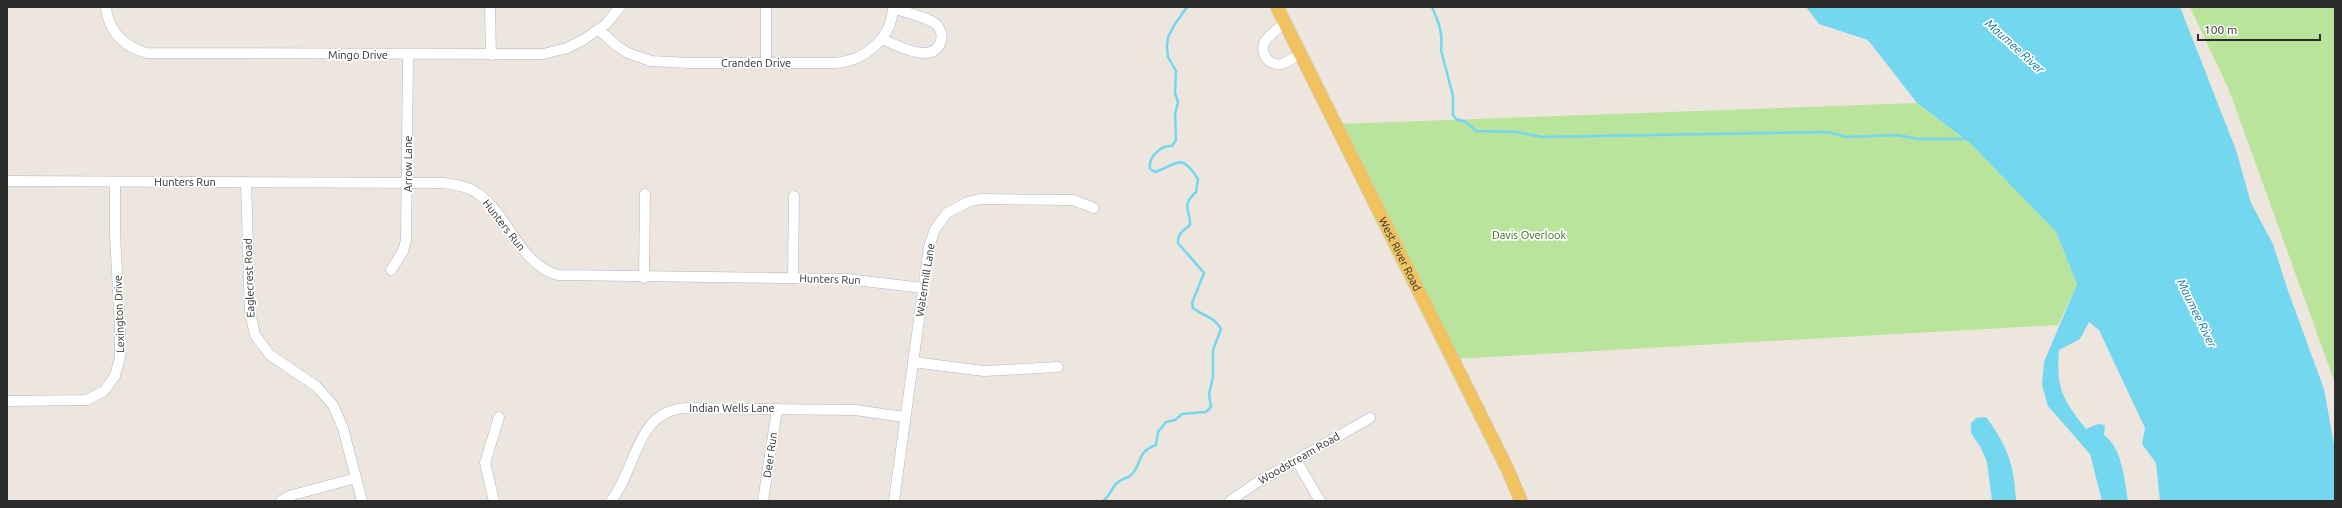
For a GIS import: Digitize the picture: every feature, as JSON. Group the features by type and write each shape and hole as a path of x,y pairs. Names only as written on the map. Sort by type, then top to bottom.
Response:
{"main road":[{"name":"West River Road","path":"1277,7 1508,470 1521,501"}],"street":[{"name":"Mingo Drive","path":"106,7 110,23 120,38 130,46 147,53 408,55 491,55 555,52 583,40 599,30 620,7"},
{"path":"490,7 491,55"},
{"path":"766,7 766,63"},
{"path":"882,39 913,51 926,53 937,49 942,41 942,34 935,24 892,7"},
{"name":"Cranden Drive","path":"599,30 617,46 628,53 652,61 689,63 849,61 867,53 882,39 890,22 892,7"},
{"path":"1285,23 1265,41 1263,53 1270,62 1282,64 1301,53"},
{"name":"Arrow Lane","path":"391,270 403,251 406,240 408,183 408,55"},
{"name":"Hunters Run","path":"7,181 408,183 458,185 477,193 490,206 532,260 552,274 571,277 847,279 924,288"},
{"name":"Lexington Drive","path":"7,400 87,400 104,391 115,376 120,357 120,328 115,235 115,182"},
{"name":"Eaglecrest Road","path":"246,182 250,312 255,335 270,355 316,386 333,405 343,428 362,501"},
{"path":"644,278 645,194"},
{"path":"793,278 794,196"},
{"name":"Watermill Lane","path":"894,501 904,417 929,247 935,229 947,214 968,202 980,199 1073,200 1094,208"},
{"path":"913,362 984,371 1058,367"},
{"name":"Indian Wells Lane","path":"611,501 622,485 644,433 651,423 661,415 673,410 686,408 855,410 904,417"},
{"name":"Deer Run","path":"763,501 777,409"},
{"path":"491,500 485,462 499,417"},
{"name":"Woodstream Road","path":"1230,501 1256,483 1370,418"},
{"path":"1296,460 1320,501"},
{"path":"281,501 289,496 356,478"}],"green space":[{"path":"2190,7 2335,7 2335,383 2229,90"},
{"name":"Davis Overlook","path":"1917,103 1971,144 2056,232 2077,284 2058,325 1453,359 1336,124"}],"water":[{"name":"Maumee River","path":"1806,7 2180,7 2236,150 2251,203 2273,244 2287,288 2324,389 2335,450 2335,501 2160,501 2156,463 2142,444 2145,428 2099,330 2089,322 2080,339 2059,350 2058,363 2062,392 2071,409 2086,429 2098,424 2105,425 2104,435 2115,448 2122,465 2128,501 2102,501 2090,454 2048,406 2042,385 2044,362 2077,284 2056,232 1971,144 1917,103 1868,40 1819,24"},
{"path":"1986,417 2005,447 2014,476 2016,501 1992,501 1987,462 1981,448 1971,433 1971,423 1976,418"}],"waterway":[{"path":"1103,501 1118,482 1132,474 1145,451 1156,445 1158,432 1166,422 1175,420 1182,414 1206,412 1211,407 1209,394 1213,377 1213,350 1221,329 1216,322 1193,308 1192,303 1204,273 1178,243 1180,235 1190,225 1187,205 1188,201 1196,192 1198,179 1192,170 1183,163 1178,162 1155,172 1150,169 1151,161 1156,153 1163,148 1172,146 1176,140 1175,114 1178,102 1175,93 1176,71 1168,57 1167,46 1168,37 1187,7"},
{"path":"1432,7 1441,33 1441,50 1453,96 1453,115 1456,119 1466,122 1476,131 1516,132 1542,137 1828,132 1846,137 1897,135 1918,139 1964,139"}]}
